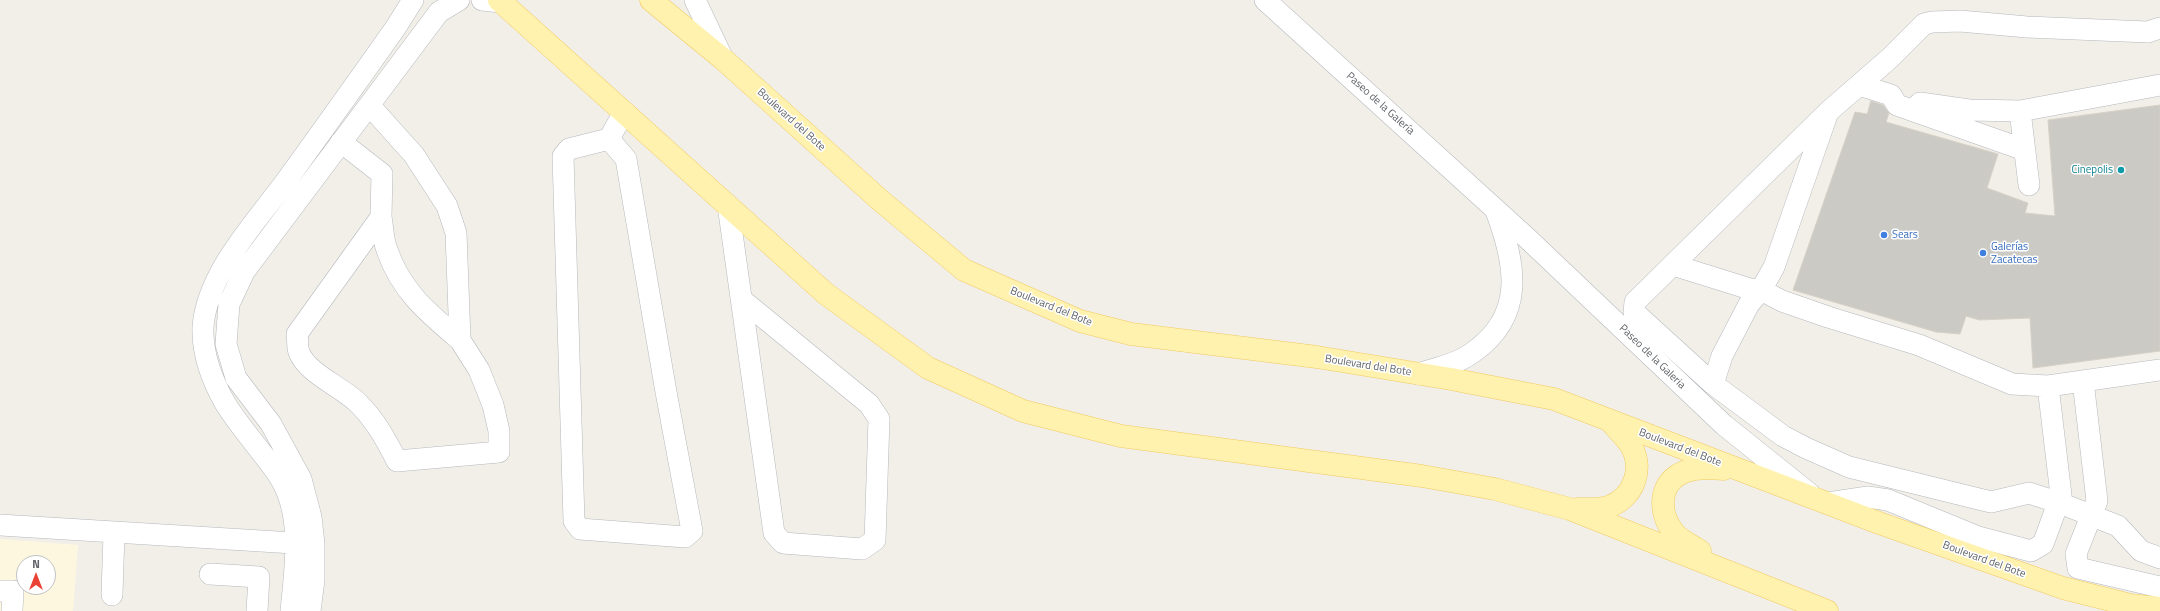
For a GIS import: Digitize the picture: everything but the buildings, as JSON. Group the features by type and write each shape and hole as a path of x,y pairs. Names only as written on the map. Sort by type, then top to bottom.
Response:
{"main road":[{"name":"Boulevard del Bote","path":"652,0 723,59 881,201 964,270 1080,321 1131,334 1317,358 1418,374 1554,399 1735,469 2063,588 2130,605 2160,608"},
{"path":"494,1 624,112 826,294 928,368 1023,411 1121,436 1422,476 1495,489 1570,509 1827,611"},
{"path":"1570,509 1608,507 1622,500 1634,484 1636,460 1630,444 1611,422"},
{"path":"1735,469 1703,468 1686,471 1668,482 1662,505 1666,520 1675,535 1743,578"}],"street":[{"path":"310,611 314,580 305,543 291,504 280,478 226,404 213,380 205,356 203,327 210,296 235,247 280,190 370,65 414,0"},
{"path":"291,611 311,517 301,479 271,424 236,378 226,344 229,304 244,272 439,12 459,0"},
{"path":"695,0 723,59"},
{"name":"Paseo de la Galería","path":"1265,0 1495,209"},
{"path":"2160,28 2148,32 2027,27 1960,21 1932,22 1924,24 1890,58 1828,112 1635,302 1634,312 1713,384 1783,436 1850,467 1991,502 2029,493 2060,503 2118,526 2141,551 2160,558"},
{"path":"370,65 386,84"},
{"path":"1859,85 1925,104 1969,110 2020,111 2160,85"},
{"path":"1891,95 1897,105 2025,150"},
{"path":"370,106 414,155 447,206 456,233 460,340"},
{"path":"2020,111 2029,185"},
{"path":"609,139 626,159 664,385 692,531 685,537 580,529 574,521 563,156 569,149 609,139 624,112"},
{"path":"1713,384 1722,356 1749,304 1761,290 1774,267 1828,112"},
{"path":"341,142 382,174 381,217 387,250 404,284 423,310 460,340 479,370 493,405 499,431 499,452 396,461 380,428 358,403 335,384 307,366 299,352 297,334 381,217"},
{"path":"280,190 297,201"},
{"path":"728,205 741,299 774,533 782,543 862,549 875,540 879,419 869,404 741,299"},
{"path":"1418,374 1454,362 1472,353 1495,332 1508,314 1513,286 1512,265 1508,244 1495,209"},
{"name":"Paseo de la Galeria","path":"1495,209 1724,425 1821,500"},
{"path":"1673,265 1750,289 1761,290 1782,301 1919,344 2012,384 2048,386 2160,370"},
{"path":"2083,381 2097,501 2076,554 2078,568 2160,587"},
{"path":"1821,500 1868,497 1888,500 1978,537 2031,551 2043,544 2060,503 2061,495 2048,386"},
{"path":"0,525 114,533 305,543"},
{"path":"112,595 114,533"},
{"path":"210,574 259,577 257,611"},
{"path":"0,591 13,591 12,611"}],"shaded area":[{"path":"0,539 78,545 73,611 0,611"}],"place":[{"name":"Cinepolis","path":"2121,170"},
{"name":"Sears","path":"1884,235"},
{"name":"Galerías Zacatecas","path":"1983,253"}]}
